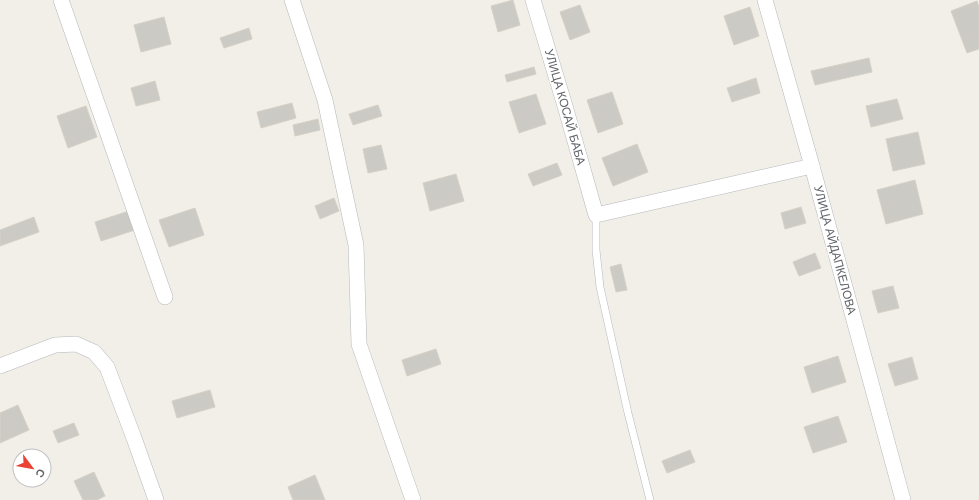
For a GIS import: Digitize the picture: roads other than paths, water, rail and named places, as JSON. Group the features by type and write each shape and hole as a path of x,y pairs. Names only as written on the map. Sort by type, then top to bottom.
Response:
{"street":[{"path":"62,0 165,297"},
{"path":"292,0 325,100 356,245 360,344 413,500"},
{"name":"УЛИЦА КОСАЙ БАБА","path":"533,0 596,215"},
{"name":"УЛИЦА АЙДАПКЕЛОВА","path":"764,0 812,166 903,500"},
{"path":"596,215 812,166"},
{"path":"0,366 55,345 76,344 94,352 107,367 156,500"}],"lane":[{"path":"596,215 596,250 600,287 628,413 650,500"}]}
